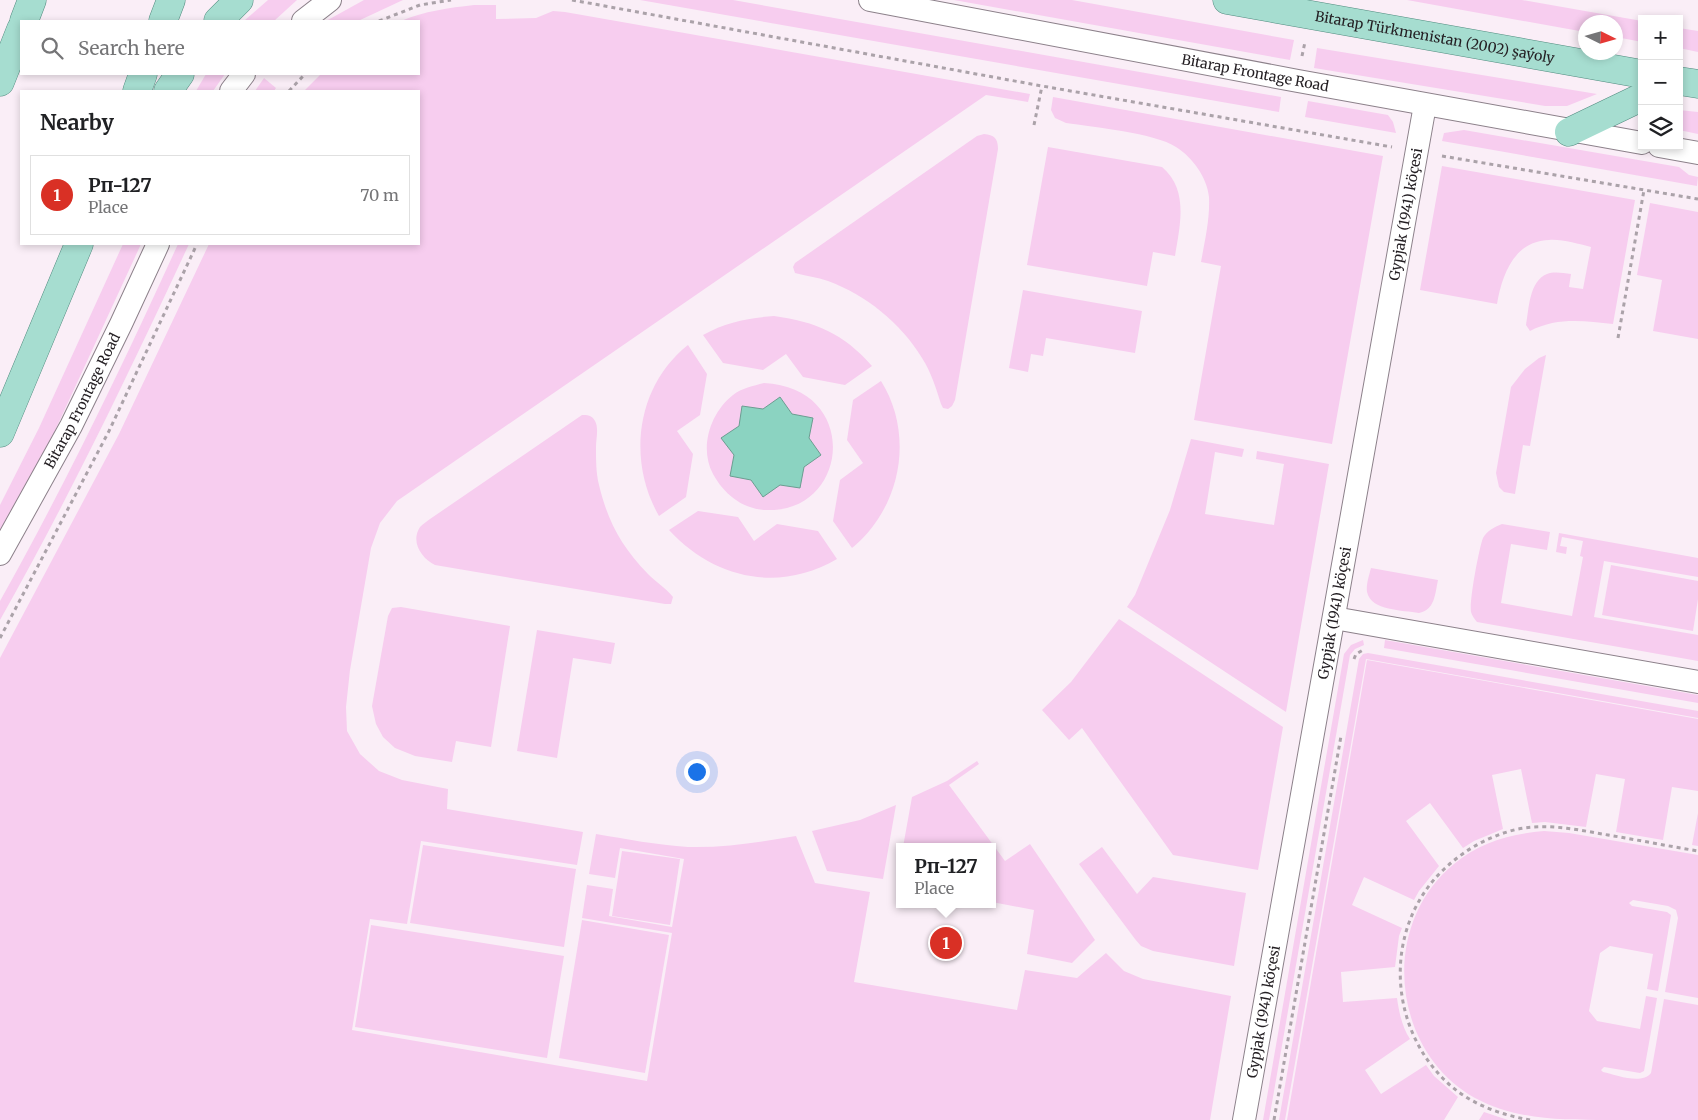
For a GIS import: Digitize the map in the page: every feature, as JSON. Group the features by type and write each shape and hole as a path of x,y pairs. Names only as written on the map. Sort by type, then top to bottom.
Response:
{"main road":[{"path":"24,20 32,0"},
{"path":"163,20 171,0"},
{"path":"219,20 240,0"},
{"name":"Bitarap Türkmenistan (2002) şaýoly","path":"1227,0 1638,73"},
{"path":"0,82 20,32"},
{"path":"136,90 143,75"},
{"path":"169,90 179,75"},
{"path":"1683,81 1698,84"},
{"path":"1569,132 1638,99"},
{"path":"0,433 79,247"},
{"path":"0,414 23,378"}],"street":[{"path":"304,20 330,0"},
{"name":"Bitarap Frontage Road","path":"870,0 1569,132 1638,142"},
{"path":"232,90 243,75"},
{"name":"Gypjak (1941) köçesi","path":"1244,1120 1425,105"},
{"path":"1681,150 1698,153"},
{"name":"Bitarap Frontage Road","path":"0,554 71,426 122,324 158,245"},
{"path":"1334,618 1698,682"}],"path":[{"path":"382,20 420,5 450,0"},
{"path":"572,0 1042,86 1698,199"},
{"path":"290,90 305,75"},
{"path":"1034,125 1042,86"},
{"path":"1618,338 1644,190"},
{"path":"0,638 109,431 197,245"},
{"path":"1353,666 1356,654 1366,649"},
{"path":"1274,1120 1341,734"},
{"path":"1530,1120 1496,1112 1473,1102 1452,1087 1419,1048 1406,1017 1399,975 1401,949 1408,924 1418,901 1433,880 1472,847 1495,836 1519,829 1545,827 1570,829 1698,851"}],"shaded area":[{"path":"268,0 297,0 275,20 245,20"},
{"path":"364,0 403,0 360,20 328,20"},
{"path":"640,0 733,0 1281,97 1279,112"},
{"path":"954,0 1072,0 1294,40 1290,60"},
{"path":"1407,0 1522,0 1608,15 1578,15 1578,31"},
{"path":"474,5 496,5 496,19 536,18 553,11 565,12 1030,94 1028,102 986,95 397,501 380,523 371,548 350,670 346,707 347,731 360,754 379,771 402,780 448,789 447,809 583,832 577,865 421,841 407,924 370,919 352,1030 647,1081 672,933 582,918 587,885 613,889 609,916 672,927 684,859 620,848 615,878 589,874 596,834 688,847 729,846 796,836 815,883 870,892 854,982 1017,1010 1025,970 1077,978 1106,953 1124,971 1143,979 1231,996 1210,1120 0,1120 0,658 119,434 209,245 420,245 420,90 305,90 320,75 420,75 420,20 404,20 428,12"},
{"path":"1623,18 1638,20 1638,41 1623,38"},
{"path":"1683,29 1698,31 1698,52 1683,49"},
{"path":"1317,48 1597,94 1567,106 1545,106 1314,68"},
{"path":"205,75 224,75 214,90 197,90"},
{"path":"264,78 276,88 275,90 256,90"},
{"path":"1053,97 1383,156 1332,444 1194,420 1221,266 1201,262 1209,213 1208,190 1202,175 1188,156 1166,142 1139,134 1066,123 1055,118 1051,110"},
{"path":"1308,101 1388,115 1393,122 1396,133 1305,117"},
{"path":"1683,110 1698,112 1698,134 1683,131"},
{"path":"1464,130 1679,167 1689,175 1698,177 1697,186 1442,141 1444,133"},
{"path":"984,134 995,138 998,149 955,400 948,409 943,408 931,374 922,358 904,333 893,322 856,294 820,278 795,273 793,267 795,263 977,136"},
{"path":"1048,147 1162,167 1171,176 1176,186 1180,208 1175,256 1153,252 1147,286 1027,265"},
{"path":"1442,166 1635,200 1613,324 1571,321 1550,324 1530,331 1526,325 1533,289 1541,278 1547,274 1571,274 1569,287 1583,289 1591,247 1565,241 1549,240 1537,242 1527,246 1518,253 1506,271 1497,304 1420,290"},
{"path":"1650,203 1698,212 1698,339 1653,331 1662,280 1637,275"},
{"path":"123,245 141,245 53,435 0,533 0,505 39,428"},
{"path":"178,245 189,245 98,434 26,574 0,620 0,601 48,513 136,335"},
{"path":"1023,290 1142,311 1135,353 1046,338 1043,356 1031,354 1028,372 1009,368"},
{"path":"774,316 803,322 828,331 850,345 872,366 845,385 803,377 786,354 763,370 723,363 703,335 737,321"},
{"path":"688,345 707,374 700,415 677,431 693,454 686,497 659,516 649,495 643,472 640,449 642,425 657,381 671,362"},
{"path":"1546,355 1530,446 1523,445 1515,494 1504,492 1499,487 1496,473 1511,387 1525,369"},
{"path":"881,381 892,402 898,424 900,447 898,470 892,492 882,513 869,532 852,548 833,521 840,480 863,463 847,440 853,400"},
{"path":"764,383 796,390 817,406 830,426 833,450 828,473 814,493 794,506 766,510 749,507 728,494 713,474 707,453 709,432 718,411 725,402 736,393","holes":["734,455 763,497 751,480 730,476"]},
{"path":"780,397 792,414 813,418 809,438 821,455 804,467 800,488 780,485 763,497 751,480 730,476 734,455 721,438 739,426 742,406 763,409"},
{"path":"582,415 591,416 596,424 597,476 611,522 623,543 639,564 673,597 671,604 435,565 426,559 419,549 416,538 421,526"},
{"path":"1191,439 1244,449 1242,457 1215,452 1205,514 1274,525 1284,464 1256,459 1257,451 1329,464 1286,712 1127,607 1135,595 1170,510"},
{"path":"698,511 738,517 754,541 777,524 818,531 837,559 815,570 793,576 770,578 748,576 727,570 706,560 687,547 669,530"},
{"path":"1502,524 1550,532 1547,550 1511,544 1501,603 1572,616 1583,557 1580,556 1583,541 1562,537 1560,546 1567,547 1566,554 1556,552 1559,533 1698,558 1698,577 1604,561 1594,617 1698,635 1698,661 1477,622 1471,613 1471,598 1481,544 1487,533"},
{"path":"1611,565 1698,581 1698,599 1693,631 1602,615"},
{"path":"1371,568 1438,580 1431,605 1428,609 1419,613 1388,608 1375,603 1367,592"},
{"path":"401,607 510,626 491,747 456,741 452,762 415,756 395,748 383,737 376,724 372,706 388,616 392,608"},
{"path":"1119,619 1283,727 1258,870 1173,855 1082,728 1069,740 1042,710 1071,682"},
{"path":"537,630 615,643 611,664 573,658 557,758 517,751"},
{"path":"1363,640 1364,645 1355,649 1350,655 1269,1120 1263,1120 1344,654 1351,645"},
{"path":"1385,640 1698,695 1698,703 1384,648"},
{"path":"1368,653 1698,711 1698,718 1366,659 1285,1120 1279,1120 1359,659 1363,654"},
{"path":"1367,660 1698,719 1698,791 1672,787 1663,840 1616,832 1625,779 1596,774 1586,827 1545,822 1532,823 1521,769 1492,775 1503,829 1474,841 1463,848 1430,803 1406,821 1439,866 1414,900 1364,877 1352,905 1402,928 1399,936 1395,967 1341,972 1343,1002 1397,998 1401,1019 1410,1039 1365,1070 1381,1094 1426,1065 1434,1076 1458,1097 1444,1120 1287,1120"},
{"path":"977,761 979,764 949,785 992,843 904,843 912,797 947,781"},
{"path":"896,805 883,879 827,871 812,831 860,820"},
{"path":"1698,813 1698,846 1692,845"},
{"path":"1544,831 1569,833 1698,855 1698,998 1665,992 1678,918 1676,910 1668,906 1633,900 1629,903 1632,906 1667,912 1671,915 1658,991 1647,989 1653,954 1610,946 1600,953 1589,1011 1597,1021 1640,1029 1646,996 1657,998 1644,1071 1640,1073 1604,1067 1601,1070 1635,1079 1647,1077 1651,1073 1664,999 1698,1005 1698,1120 1556,1119 1507,1111 1475,1098 1447,1077 1426,1050 1412,1019 1405,986 1406,952 1414,920 1430,890 1454,864 1474,850 1496,840"},
{"path":"1030,844 1095,940 1072,963 1027,954 1034,910 996,903 996,849 1005,861"},
{"path":"423,845 576,869 564,947 410,923"},
{"path":"1102,847 1137,894 1153,877 1246,893 1234,966 1153,951 1141,946 1079,864"},
{"path":"622,851 680,859 670,925 612,916"},
{"path":"582,920 669,935 645,1073 559,1058"},
{"path":"371,925 564,956 547,1058 355,1027"},
{"path":"1484,1112 1508,1120 1479,1120"}],"place":[{"name":"Рп-127","path":"946,943"}]}
